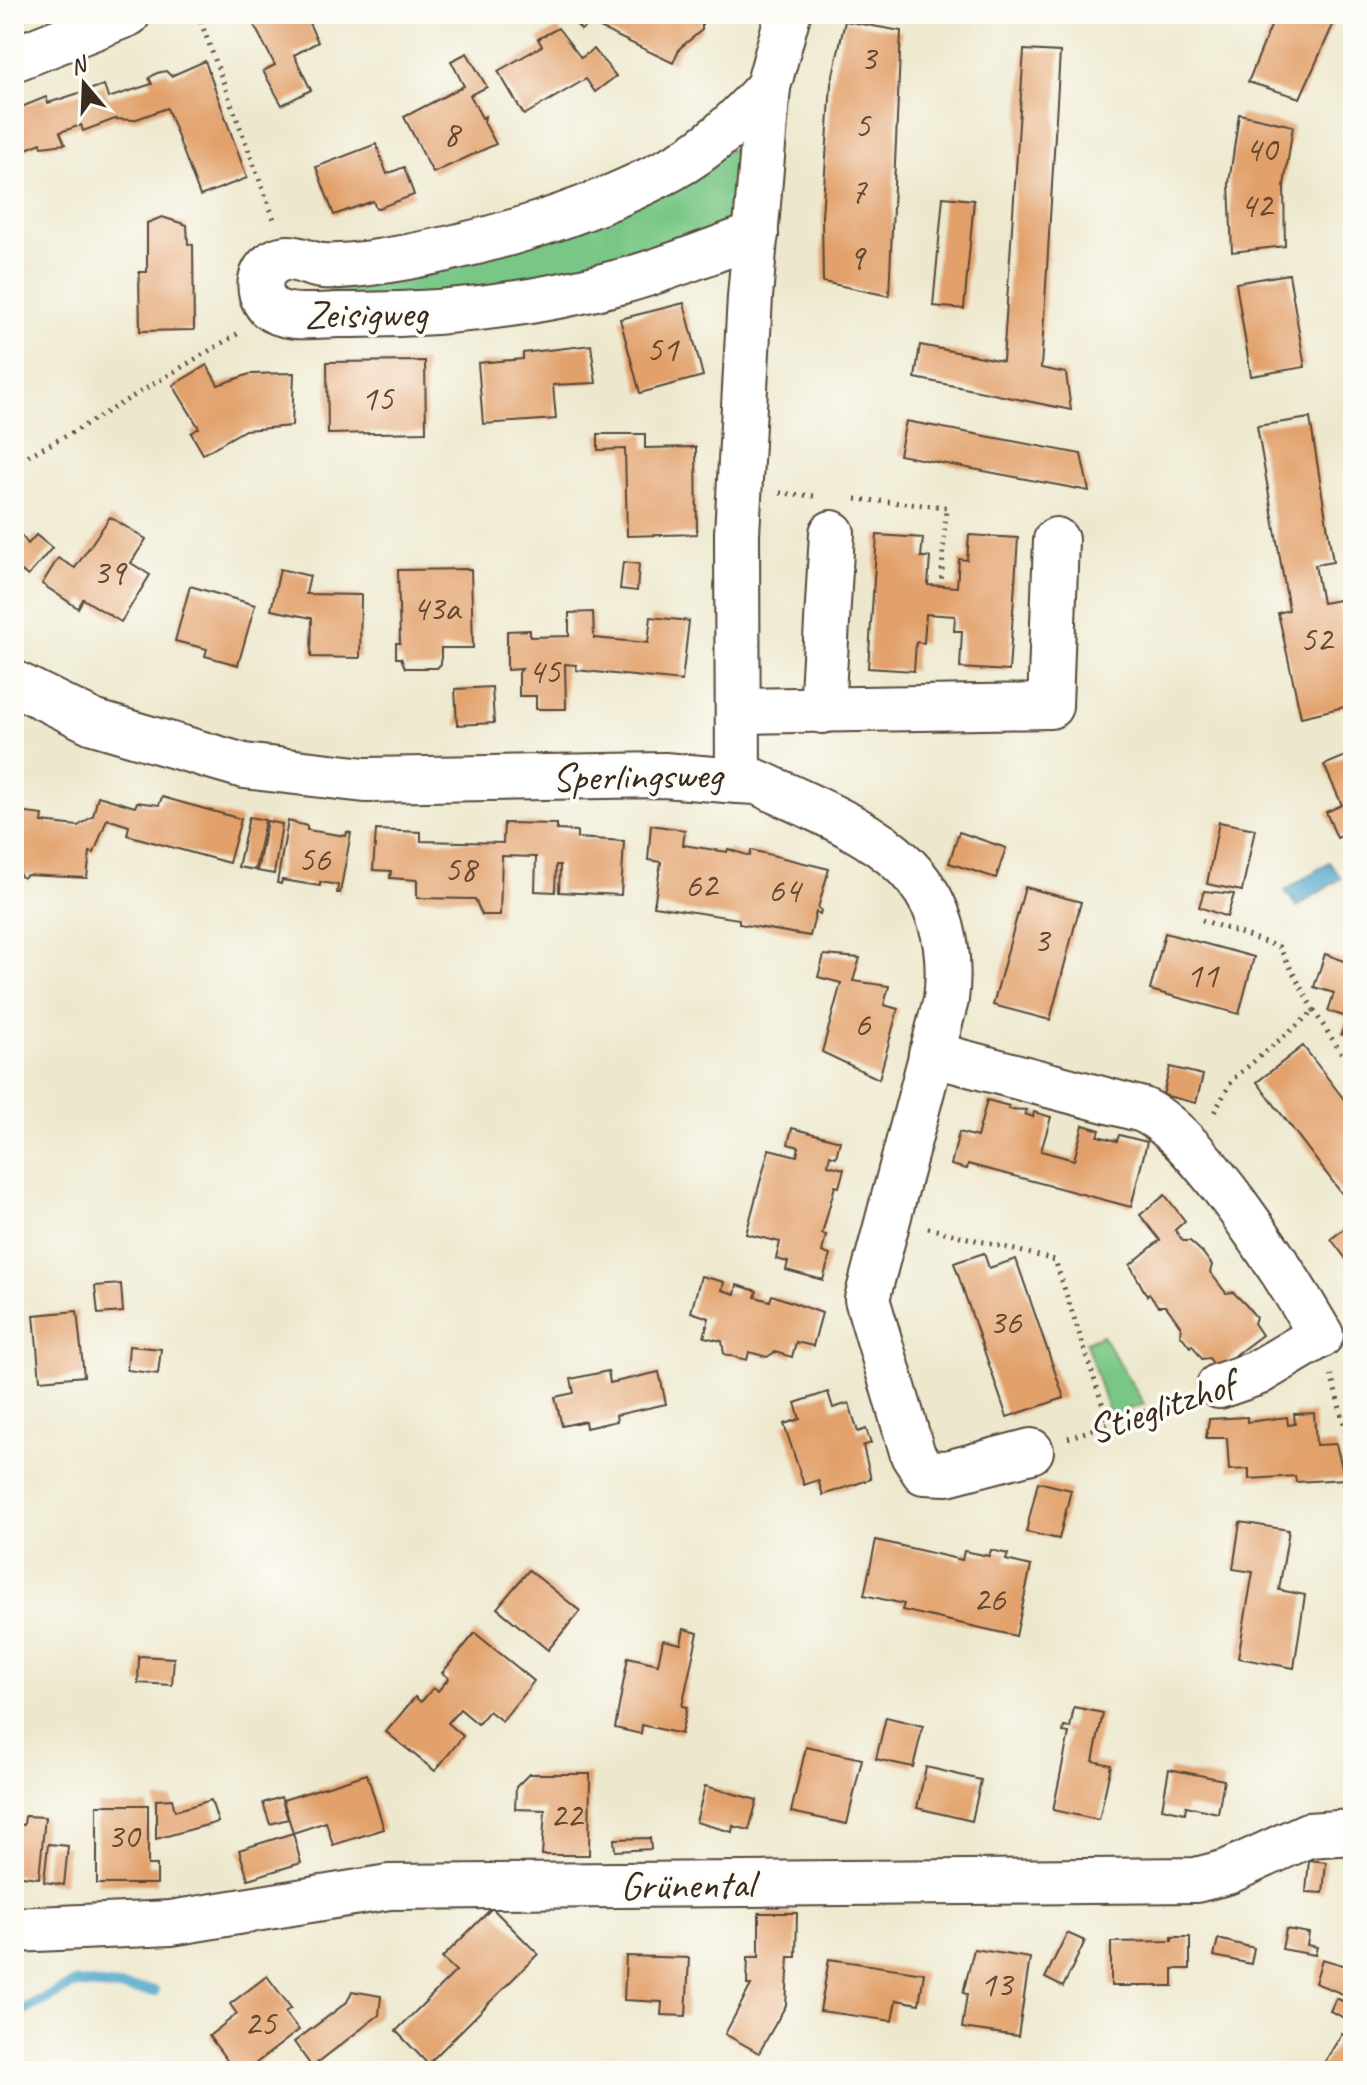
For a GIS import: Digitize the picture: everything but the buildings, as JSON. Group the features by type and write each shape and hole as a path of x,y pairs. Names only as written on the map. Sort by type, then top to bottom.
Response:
{"street":[{"path":"14,59 128,14"},
{"name":"Zeisigweg","path":"768,87 740,118 672,168 581,208 466,244 382,261 322,266 288,258 271,264 260,279 261,296 274,311 287,315 414,315 541,300 626,280 756,235 768,87 788,14"},
{"name":"Sperlingsweg","path":"14,683 93,722 244,766 365,780 664,775 738,781 739,490 756,235"},
{"path":"822,711 834,509"},
{"path":"738,711 1050,706 1056,540"},
{"path":"738,781 757,782 863,831 896,854 913,872 937,910 948,958 946,1000 867,1299 886,1371 918,1466 924,1472 934,1475 1031,1451"},
{"path":"931,1054 1143,1110 1170,1126 1280,1266 1321,1335"},
{"name":"Stieglitzhof","path":"1219,1386 1257,1373 1321,1335"},
{"name":"Grünental","path":"14,1930 171,1923 389,1887 1196,1880 1227,1872 1308,1835 1353,1832"}],"path":[{"path":"198,14 288,258"},
{"path":"14,463 75,431 274,311"},
{"path":"739,490 834,509 946,507 941,586"},
{"path":"1202,920 1279,947 1314,1011 1353,1071"},
{"path":"1192,1151 1233,1079 1314,1011"},
{"path":"887,1218 1055,1260 1109,1424"},
{"path":"1321,1335 1353,1457"},
{"name":"Stieglitzhof","path":"1031,1451 1219,1386"}],"green space":[{"path":"742,145 741,218 722,239 450,298 326,298 329,290 427,274"},
{"path":"1102,1335 1144,1404 1110,1416 1086,1342"}],"water":[{"path":"1329,862 1341,878 1297,907 1285,891"}],"waterway":[{"path":"14,2015 76,1983 154,1991"}]}
